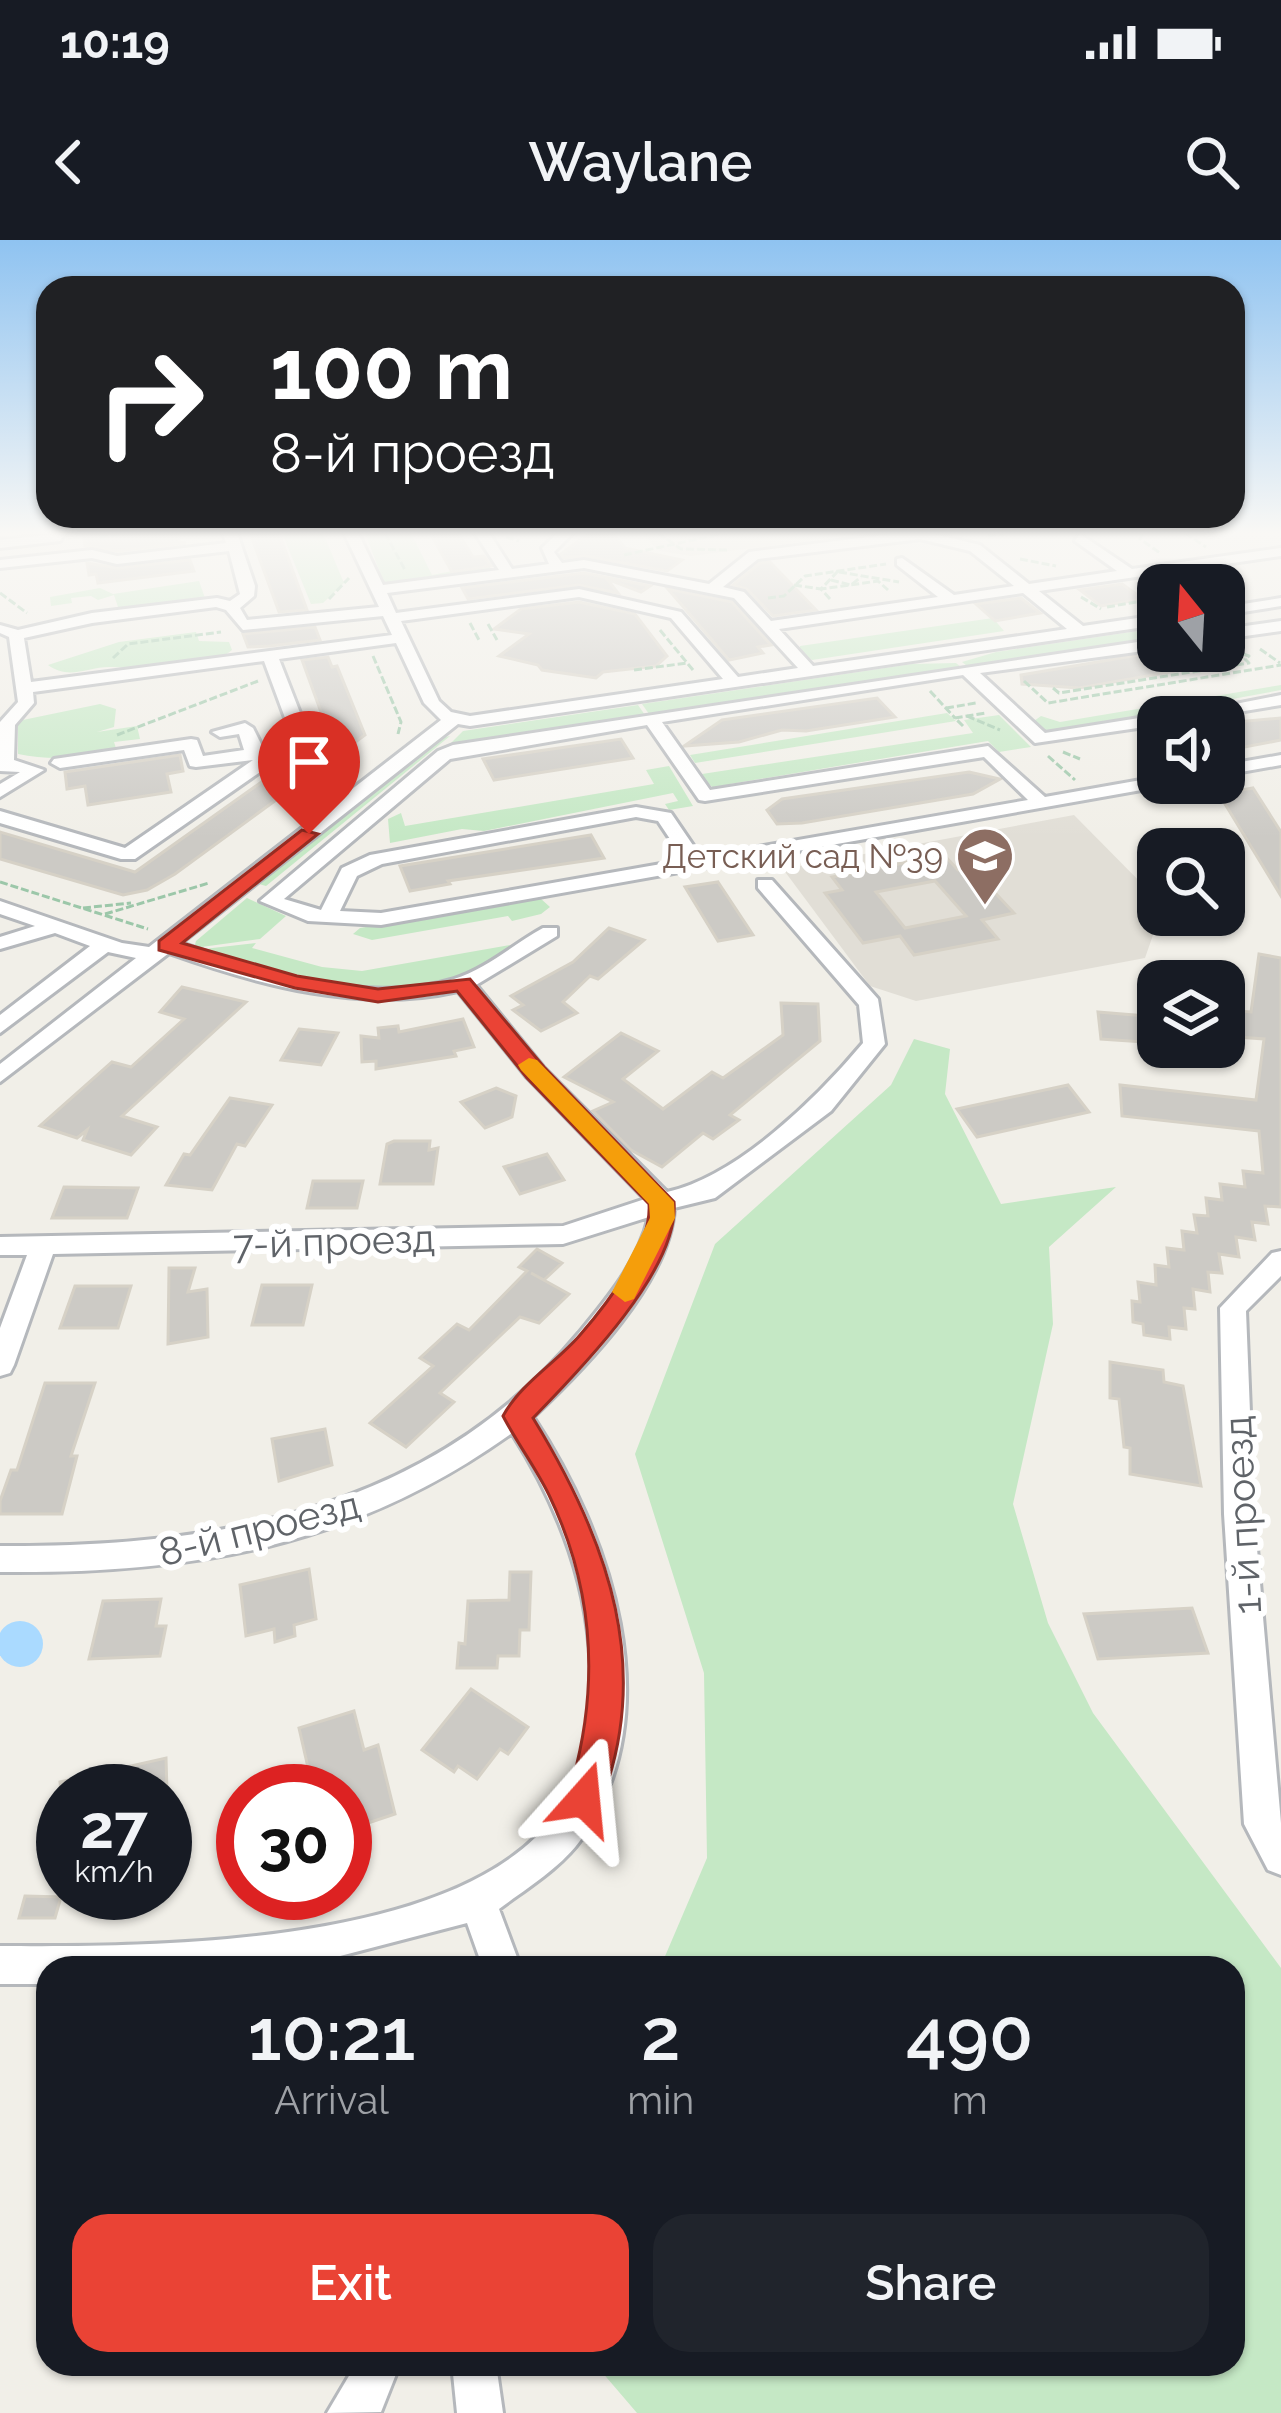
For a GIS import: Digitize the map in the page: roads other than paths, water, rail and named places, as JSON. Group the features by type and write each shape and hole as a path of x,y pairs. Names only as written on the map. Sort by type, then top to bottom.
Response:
{"street":[{"path":"2,764 8,756 7,724 26,703 9,634"},
{"path":"399,634 435,707 453,719 485,720 1063,634"},
{"path":"693,634 735,683"},
{"path":"775,634 810,672"},
{"path":"1016,634 1022,640"},
{"path":"26,688 273,665 400,638"},
{"path":"270,901 444,755 459,748 1137,647"},
{"path":"0,817 128,855 301,732 273,665"},
{"path":"967,670 1041,739 1137,723"},
{"path":"1245,706 1281,700"},
{"path":"0,1075 453,719"},
{"path":"652,720 704,796 988,752 1041,803"},
{"path":"220,732 245,728 260,757"},
{"path":"2,764 49,766 191,745 196,762 260,757"},
{"path":"1245,766 1281,760"},
{"path":"1258,764 1278,782"},
{"path":"0,792 49,766"},
{"path":"245,885 270,901 327,917 381,919 1137,786"},
{"path":"327,917 349,872 377,859 636,812 664,817 696,864"},
{"name":"7-й проезд","path":"0,1246 42,1249 563,1235 706,1192 824,1106 874,1044 870,1004 765,884"},
{"path":"0,907 104,945 160,950 295,982 378,995 463,983 550,932"},
{"path":"0,943 57,930"},
{"path":"0,1026 24,1012 104,945"},
{"path":"463,983 536,1072 662,1202"},
{"name":"8-й проезд","path":"0,1559 132,1558 197,1550 284,1530 375,1500 489,1440 590,1342 618,1304 649,1251 663,1218 662,1202"},
{"path":"0,1364 42,1249"},
{"name":"1-й проезд","path":"1281,1260 1233,1308 1239,1514 1262,1824 1281,1857"},
{"path":"253,1956 351,1940 478,1902 569,1826 584,1799 602,1743 609,1657 594,1580 564,1494 517,1416"},
{"path":"478,1902 498,1956"},
{"path":"0,1965 36,1965"},
{"path":"350,2413 365,2396 373,2376"},
{"path":"475,2376 480,2413"}],"water":[{"path":"11,1623 29,1623 41,1635 41,1653 29,1665 11,1665 -1,1653 -1,1635"}],"place":[{"name":"Детский сад №39","path":"985,907"}]}
